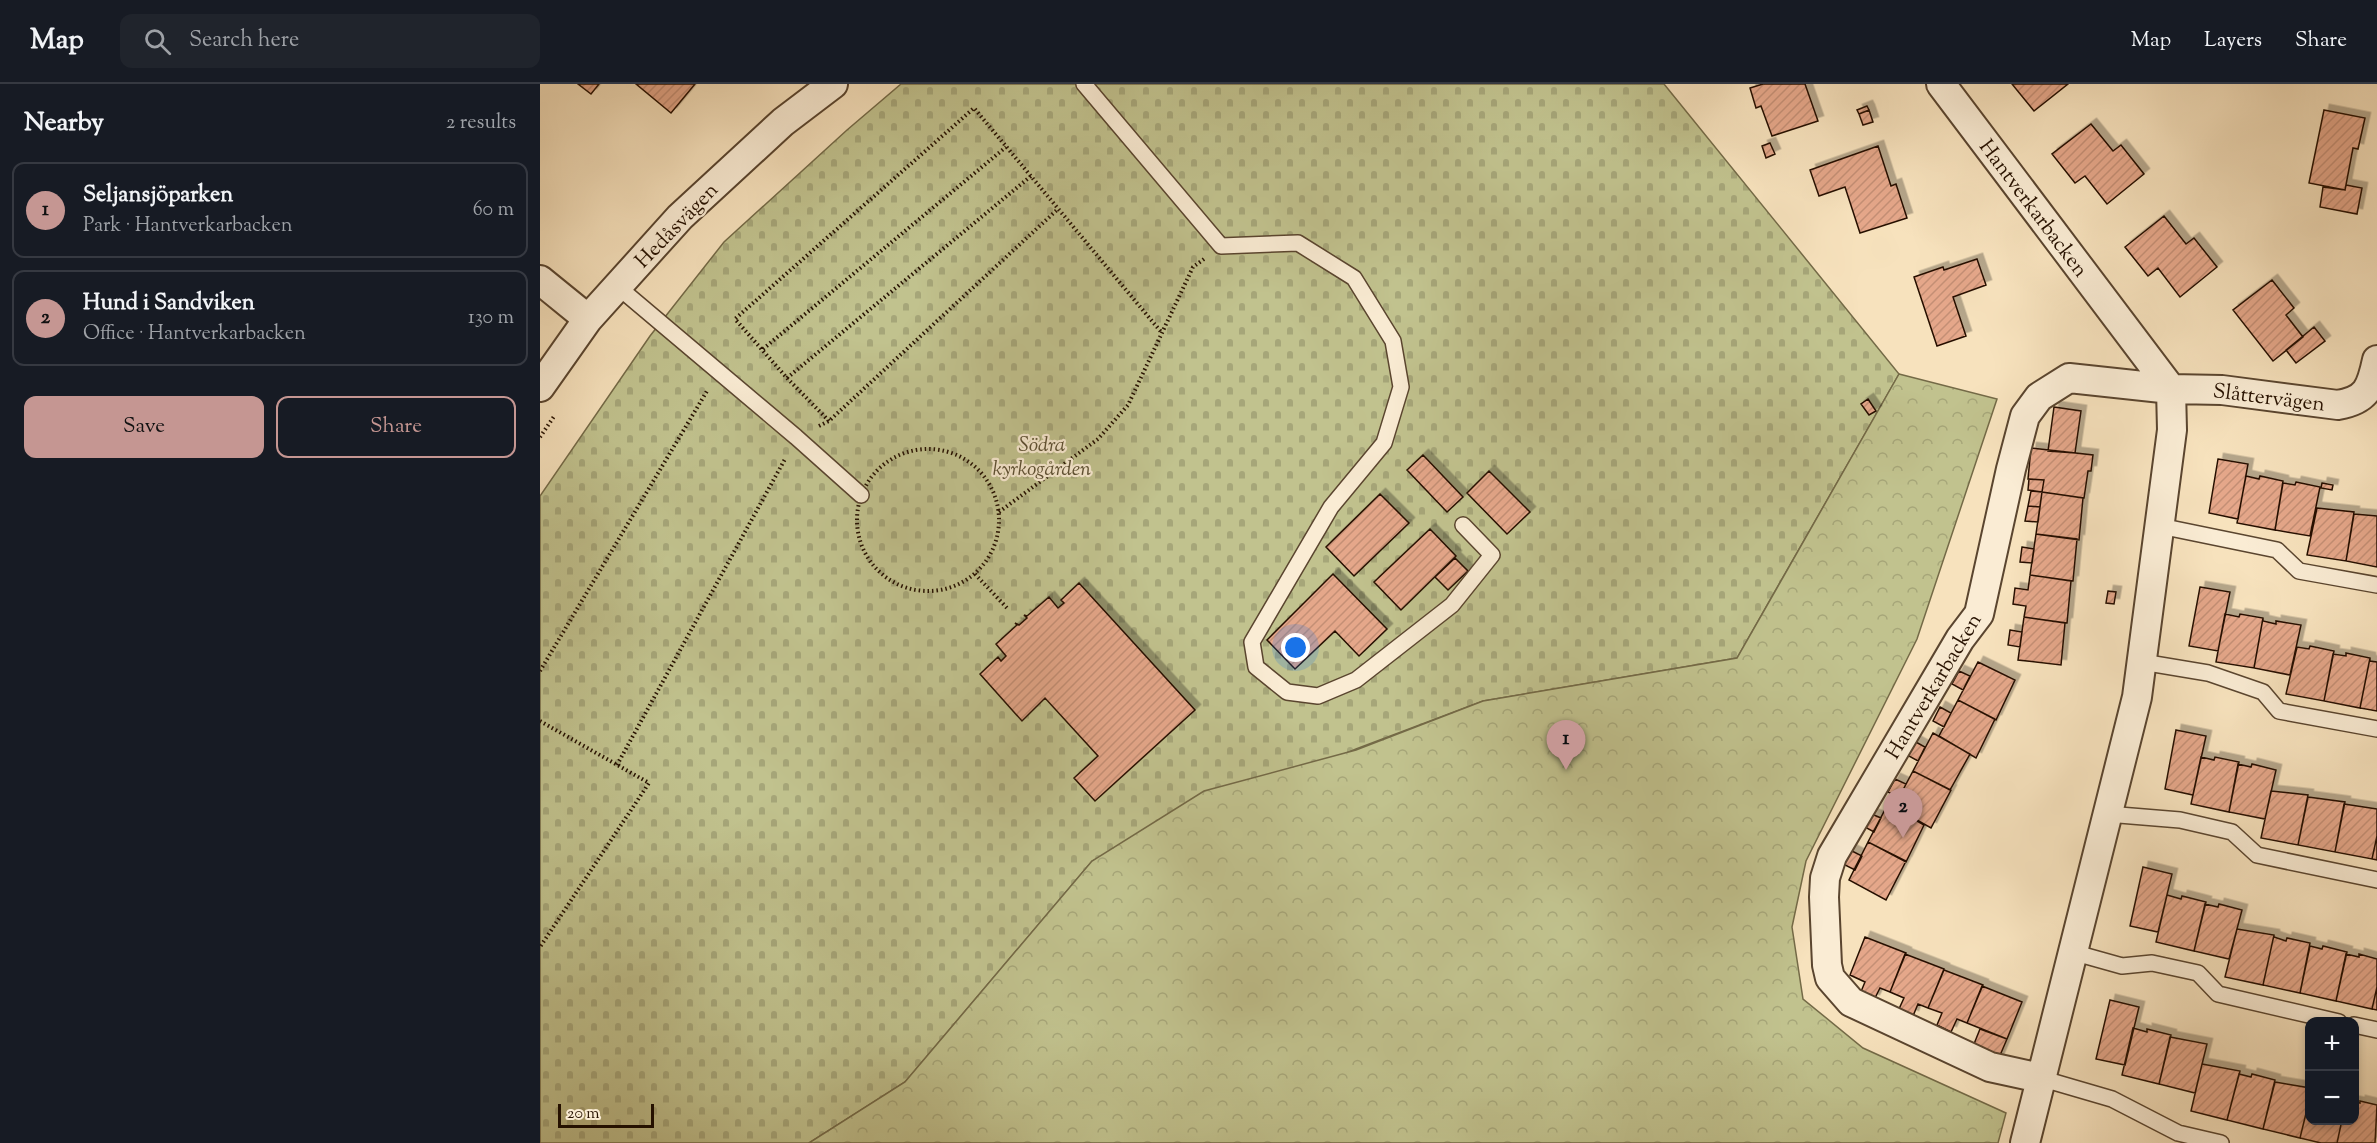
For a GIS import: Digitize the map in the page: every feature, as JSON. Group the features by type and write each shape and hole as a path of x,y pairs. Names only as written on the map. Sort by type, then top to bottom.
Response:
{"street":[{"name":"Hedåsvägen","path":"540,387 588,319 680,217 783,122 833,84"},
{"name":"Hantverkarbacken","path":"1941,84 2171,389"},
{"path":"540,280 588,319"},
{"name":"Slåttervägen","path":"2171,389 2222,390 2338,405 2352,403 2365,396 2372,381 2377,360"},
{"name":"Hantverkarbacken","path":"2040,1078 1990,1067 1851,1002 1830,978 1827,965 1824,922 1825,878 1832,856 1845,832 1960,639 1979,614 2008,479 2025,416 2039,397 2069,378 2171,389"},
{"path":"2025,1143 2137,697 2172,430 2171,389"}],"lane":[{"path":"1084,84 1221,246 1298,243 1354,278 1394,341 1401,387 1384,443 1331,507 1252,642 1256,667 1287,692 1308,695 1318,696 1356,680 1452,605 1492,555 1463,525"},
{"path":"617,286 861,495"},
{"path":"2160,526 2277,550 2300,571 2377,585"},
{"path":"2142,662 2208,673 2263,692 2279,711 2377,729"},
{"path":"2108,814 2180,820 2232,832 2257,855 2377,880"},
{"path":"2072,952 2122,966 2152,963 2198,973 2218,994 2317,1017"},
{"path":"2359,1026 2377,1030"},
{"path":"2040,1078 2112,1099 2178,1133 2220,1143"}],"path":[{"path":"1058,209 828,421 735,318 974,108 1162,333"},
{"path":"763,350 1006,147"},
{"path":"787,378 1031,176"},
{"path":"999,512 1098,440 1128,405 1193,267 1221,246"},
{"path":"540,671 719,373"},
{"path":"617,765 796,437"},
{"path":"936,449 959,456 979,469 992,489 999,512 998,535 990,556 975,574 955,586 933,591 910,589 889,579 872,563 861,542 857,519 861,495 873,475 891,459 913,450 936,449"},
{"path":"975,574 1006,608"},
{"path":"540,721 649,783 540,947"}],"green space":[{"name":"Södra kyrkogården","path":"901,84 1664,84 1899,374 1737,658 1483,701 1356,749 1092,861 905,1082 809,1143 540,1143 540,496 650,336 724,242"},
{"path":"1899,374 1997,399 1917,639 1806,861 1792,927 1803,999 1863,1048 2006,1113 1998,1143 809,1143 905,1082 1092,861 1204,791 1356,750 1483,701 1737,658"}],"building":[{"path":"578,84 599,84 591,94"},
{"path":"636,84 695,84 671,113"},
{"path":"1763,84 1805,84 1818,121 1772,136 1761,106 1756,108 1750,88"},
{"path":"2012,84 2068,84 2034,111"},
{"path":"1867,106 1869,110 1859,114 1857,110"},
{"path":"1869,110 1873,122 1863,125 1859,114"},
{"path":"2324,110 2365,118 2358,149 2353,148 2345,190 2309,183"},
{"path":"2091,124 2113,151 2121,145 2144,174 2107,204 2085,176 2075,183 2052,154"},
{"path":"1770,143 1775,154 1766,158 1762,146"},
{"path":"1878,146 1891,186 1896,184 1907,218 1860,233 1845,187 1819,196 1810,170"},
{"path":"2346,185 2362,188 2357,214 2320,207 2323,187 2345,190"},
{"path":"2164,216 2186,244 2194,238 2217,267 2180,297 2158,268 2148,276 2125,247"},
{"path":"1977,259 1986,285 1953,297 1966,336 1937,346 1914,277"},
{"path":"2272,280 2294,308 2286,315 2303,337 2273,361 2233,310"},
{"path":"2314,327 2325,341 2296,363 2286,350"},
{"path":"1868,399 1876,411 1869,415 1861,404"},
{"path":"2054,407 2081,411 2075,453 2048,451"},
{"path":"2031,448 2093,455 2084,498 2042,492 2044,480 2028,479"},
{"path":"1423,455 1463,497 1447,512 1407,470"},
{"path":"2218,459 2248,464 2238,519 2209,513"},
{"path":"1489,471 1530,512 1507,534 1467,493"},
{"path":"2246,476 2259,479 2260,476 2283,481 2275,530 2237,523"},
{"path":"2029,479 2044,480 2042,492 2028,490"},
{"path":"2296,482 2320,487 2310,536 2275,530 2283,483 2295,485"},
{"path":"2322,483 2333,485 2332,490 2321,488"},
{"path":"2031,491 2042,492 2040,507 2028,506"},
{"path":"2042,492 2083,498 2079,540 2036,534"},
{"path":"1380,494 1409,523 1354,576 1326,547"},
{"path":"2028,506 2040,507 2038,522 2025,521"},
{"path":"2317,508 2354,512 2346,561 2307,555"},
{"path":"2354,514 2377,516 2377,567 2346,561"},
{"path":"1430,529 1456,556 1401,610 1374,582"},
{"path":"2036,534 2077,539 2073,581 2030,575"},
{"path":"2022,547 2034,549 2032,563 2020,562"},
{"path":"1455,558 1468,571 1448,590 1435,577"},
{"path":"1333,574 1387,629 1359,656 1335,631 1295,669 1267,640"},
{"path":"2030,575 2071,581 2067,623 2024,617 2026,606 2013,604 2015,588 2028,590"},
{"path":"1079,583 1195,710 1095,801 1074,778 1098,756 1045,698 1022,721 980,674 998,657 1001,661 1006,656 996,644 1017,625 1015,623 1019,625 1027,618 1024,615 1027,616 1049,597 1058,608 1064,603 1061,600"},
{"path":"2200,587 2230,592 2218,651 2189,646"},
{"path":"2108,591 2116,592 2114,604 2106,603"},
{"path":"2225,614 2263,618 2254,668 2216,662"},
{"path":"2024,617 2065,623 2061,665 2018,660"},
{"path":"2263,618 2263,621 2276,624 2276,621 2301,625 2290,675 2254,668"},
{"path":"2010,630 2022,632 2020,647 2008,645"},
{"path":"2310,646 2334,651 2324,701 2286,694 2297,647 2309,649"},
{"path":"2346,653 2370,658 2360,708 2324,701 2333,654 2346,656"},
{"path":"2370,658 2370,661 2377,662 2377,711 2360,708"},
{"path":"1978,662 2015,680 1996,720 1958,700"},
{"path":"1959,671 1970,676 1963,690 1952,684"},
{"path":"1958,700 1995,719 1976,758 1939,736"},
{"path":"1940,707 1951,713 1944,727 1933,721"},
{"path":"2176,730 2206,736 2193,795 2165,789"},
{"path":"1933,733 1970,754 1950,790 1913,771"},
{"path":"1914,741 1925,747 1918,761 1907,755"},
{"path":"2201,757 2214,760 2215,757 2239,762 2229,812 2191,804"},
{"path":"2238,764 2251,767 2252,764 2276,770 2265,819 2229,812"},
{"path":"1913,771 1951,790 1931,828 1894,807"},
{"path":"1895,779 1906,784 1899,798 1888,792"},
{"path":"2271,791 2308,795 2298,845 2261,838"},
{"path":"2308,797 2345,802 2335,852 2298,845"},
{"path":"1888,804 1924,825 1906,862 1868,842"},
{"path":"2344,804 2377,809 2377,836 2372,859 2335,852"},
{"path":"1869,813 1881,818 1874,832 1863,826"},
{"path":"2377,836 2377,860 2372,859"},
{"path":"1868,842 1906,861 1886,900 1849,880"},
{"path":"1850,850 1862,856 1855,870 1843,864"},
{"path":"2143,867 2172,874 2158,932 2130,926"},
{"path":"2167,895 2206,902 2194,951 2156,942"},
{"path":"2205,904 2218,907 2219,904 2242,910 2229,959 2194,951"},
{"path":"2237,929 2274,935 2263,985 2225,977"},
{"path":"2274,935 2286,941 2287,938 2310,943 2300,993 2263,985"},
{"path":"1865,937 1906,953 1890,992 1880,988 1874,1000 1860,994 1865,982 1850,975"},
{"path":"2310,946 2322,949 2323,946 2347,952 2336,1001 2300,993"},
{"path":"1905,954 1944,969 1928,1008 1918,1004 1913,1016 1899,1009 1904,998 1890,992"},
{"path":"2346,954 2359,957 2359,954 2377,959 2377,987 2372,1009 2336,1001"},
{"path":"1944,970 1983,985 1967,1023 1957,1019 1951,1032 1937,1025 1942,1013 1928,1008"},
{"path":"1982,986 2022,1002 2007,1039 1967,1023"},
{"path":"2377,987 2377,1010 2372,1009"},
{"path":"2110,1000 2139,1007 2125,1065 2096,1059"},
{"path":"2133,1028 2171,1035 2159,1084 2122,1075"},
{"path":"1980,1029 2007,1039 1998,1060 1972,1049"},
{"path":"2170,1037 2207,1044 2195,1093 2159,1084"},
{"path":"2202,1064 2240,1071 2227,1120 2191,1111"},
{"path":"2239,1074 2251,1077 2252,1074 2275,1080 2263,1129 2227,1120"},
{"path":"2275,1082 2305,1087 2305,1118 2300,1138 2263,1129"},
{"path":"2360,1101 2377,1105 2375,1143 2337,1143 2341,1125 2359,1125"},
{"path":"2305,1118 2305,1125 2341,1125 2337,1143 2321,1143 2300,1138"}],"place":[{"name":"Seljansjöparken","path":"1566,770"},
{"name":"Hund i Sandviken","path":"1903,838"}]}
